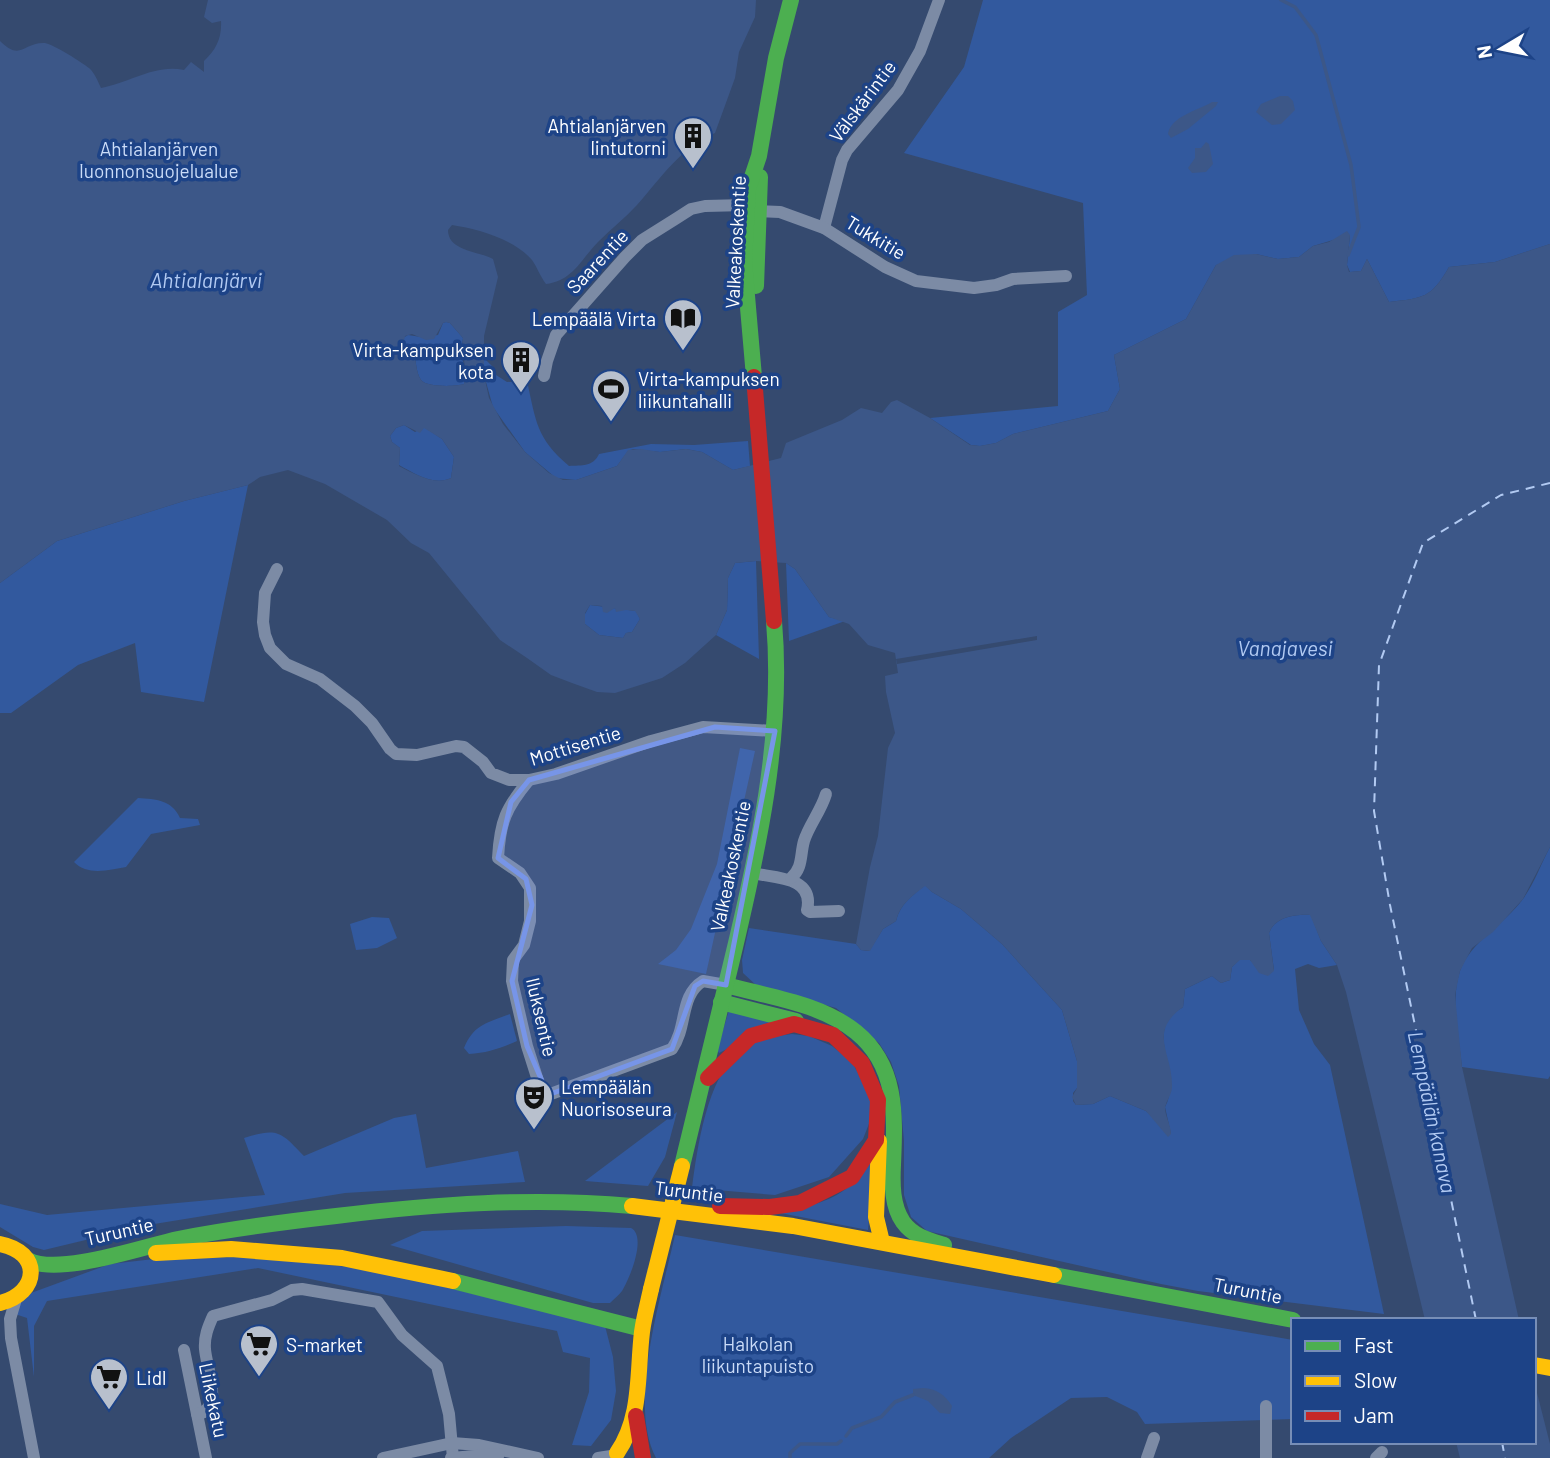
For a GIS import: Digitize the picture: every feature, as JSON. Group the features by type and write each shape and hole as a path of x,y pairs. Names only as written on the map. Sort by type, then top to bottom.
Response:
{"main road":[{"name":"Valkeakoskentie","path":"609,1456 629,1434 642,1329 752,873 775,731 777,692 772,575 744,261 753,208 748,189 759,156 776,58 791,0"},
{"path":"726,985 810,1009 834,1019 854,1030 876,1054 886,1071 895,1109 894,1195 900,1216 914,1233 947,1246 1041,1273"},
{"path":"721,1002 781,1015 836,1036 860,1059 873,1080 880,1121 876,1217 882,1242"},
{"path":"702,1087 726,1054 748,1036 777,1026 803,1023"},
{"path":"635,1206 779,1207 798,1203 832,1191 849,1179 864,1164 880,1134"},
{"name":"Turuntie","path":"28,1260 38,1265 76,1263 180,1238 339,1214 500,1202 590,1202 793,1226 1291,1320"},
{"path":"0,1244 17,1248 28,1260 31,1272 22,1293"},
{"path":"97,1258 230,1249 342,1258 407,1270 642,1329"},
{"name":"Turuntie","path":"0,1303 76,1263"},
{"name":"Valkeakoskentie","path":"635,1402 642,1458"},
{"path":"609,1456 630,1452 642,1458"}],"street":[{"name":"Välskärintie","path":"824,228 847,150 898,90 920,51 939,0"},
{"name":"Saarentie","path":"544,376 556,335 642,240 691,209 721,205 753,208"},
{"name":"Tukkitie","path":"753,208 780,212 824,228 884,267 916,281 974,288 1013,279 1066,276"},
{"name":"Mottisentie","path":"277,569 265,593 263,622 270,648 286,664 320,679 355,706 396,754 417,755 456,746 464,747 483,762 491,773 509,780 529,780 556,774 651,741 703,727 775,731"},
{"name":"Iluksentie","path":"529,780 511,802 505,815 498,858 520,873 530,888 530,921 524,945 513,960 512,981 540,1087 548,1095 672,1049 681,1037 688,994 703,981 726,985"},
{"path":"791,878 800,866 804,842 821,811 826,794"},
{"path":"752,873 791,878 801,885 808,897 807,910 810,912 839,911"},
{"path":"197,1414 211,1407 213,1395 205,1347 205,1335 213,1316 302,1289 378,1302 402,1335 437,1366 449,1414 452,1458 514,1454"},
{"path":"22,1293 10,1320 13,1356 34,1458"},
{"path":"0,1331 13,1356"},
{"name":"Liikekatu","path":"184,1350 206,1458"},
{"path":"0,1360 13,1356"},
{"path":"1266,1406 1266,1458"},
{"path":"1147,1458 1150,1442 1154,1438"},
{"path":"383,1458 452,1443 480,1445 538,1458"}],"highlighted area":[{"path":"715,727 775,731 726,985 703,981 695,986 672,1049 548,1095 527,1046 512,981 532,905 526,879 498,858 511,802 529,780"}],"green space":[{"path":"983,0 1550,0 1550,244 1495,262 1449,267 1437,285 1425,295 1389,302 1367,259 1361,271 1350,272 1347,265 1350,235 1313,246 1299,257 1278,259 1256,254 1216,265 1186,319 1114,355 1120,389 1108,411 1013,434 996,443 971,445 930,418 1058,406 1058,312 1087,295 1083,203 904,153 964,67"},
{"path":"446,322 463,338 461,354 466,372 464,384 441,386 424,382 418,374 414,352 403,345 403,338 408,335 438,335"},
{"path":"483,357 493,367 496,375 507,382 527,381 539,428 550,447 569,466 590,463 599,454 651,444 694,445 748,441 750,466 733,470 702,452 686,449 660,452 633,449 628,451 617,466 576,480 556,478 525,452 493,407 484,375"},
{"path":"404,425 415,432 424,427 442,439 454,457 451,478 431,480 399,465 400,448 392,442 390,436 396,428"},
{"path":"248,485 204,702 141,692 135,643 78,665 11,713 0,713 0,583 57,541 184,501"},
{"path":"756,561 759,659 716,635 727,610 728,578 735,563"},
{"path":"786,563 795,569 829,617 845,621 789,641"},
{"path":"590,605 636,611 640,619 632,632 626,633 623,638 599,635 585,624 585,614"},
{"path":"740,748 755,751 706,974 658,964 676,950 691,929 717,864"},
{"path":"138,798 168,804 180,818 198,819 200,825 151,834 126,867 92,871 74,862"},
{"path":"1550,847 1550,1076 1548,1079 1462,1067 1455,1007 1460,971 1472,951 1523,899"},
{"path":"925,885 961,909 1002,944 1062,1010 1077,1061 1077,1088 1073,1093 1076,1105 1093,1104 1110,1096 1146,1111 1171,1134 1165,1107 1170,1085 1165,1027 1169,1018 1183,1007 1185,989 1212,976 1221,983 1230,980 1232,967 1239,960 1250,960 1254,964 1274,970 1269,933 1272,928 1286,918 1311,915 1321,941 1337,965 1319,968 1308,964 1295,969 1299,1010 1314,1044 1330,1065 1384,1314 1161,1284 927,1231 911,1217 904,1195 904,1141 899,1086 891,1062 879,1043 836,1008 757,986 743,973 742,960 749,928 856,944 861,950 869,951 883,929 896,921 904,905"},
{"path":"372,917 389,918 397,938 377,948 356,950 350,924"},
{"path":"729,1010 783,1022 719,1053 717,1050"},
{"path":"510,1014 517,1041 494,1050 469,1054 464,1048 477,1029"},
{"path":"792,1034 809,1036 832,1046 852,1062 869,1093 872,1116 863,1139 829,1177 775,1195 692,1188 706,1115 719,1078 740,1051 758,1041"},
{"path":"677,1112 665,1157 648,1186 585,1181"},
{"path":"416,1114 426,1168 518,1151 525,1182 345,1193 148,1225 44,1250 33,1247 0,1227 0,1204 47,1215 265,1195 244,1138 264,1133 278,1134 304,1156 394,1118"},
{"path":"875,1156 868,1230 780,1213 825,1201 842,1192"},
{"path":"566,1226 631,1228 636,1232 637,1248 633,1267 622,1291 610,1303 593,1303 390,1245 422,1231"},
{"name":"Halkolan liikuntapuisto","path":"675,1235 1291,1340 1291,1419 1145,1424 1137,1412 1107,1397 1071,1398 1011,1438 989,1458 656,1458 648,1435 645,1409 646,1379 656,1317"},
{"path":"242,1257 349,1267 396,1275 605,1326 613,1357 616,1391 611,1420 591,1446 572,1445 589,1392 590,1358 563,1352 557,1331 258,1268 47,1301 34,1326 34,1377 27,1318 15,1314 18,1305 31,1293 110,1264 154,1259"}],"water":[{"path":"208,0 756,0 755,17 739,52 735,78 715,133 682,155 570,274 546,284 532,260 516,246 484,232 452,225 448,230 449,237 458,246 493,259 498,277 484,336 484,375 489,398 503,424 525,452 549,473 563,480 576,480 617,466 628,450 641,449 660,452 686,449 702,452 733,470 781,458 786,443 842,420 861,408 882,413 891,402 897,400 970,445 996,443 1013,434 1108,411 1120,389 1114,355 1186,319 1216,265 1234,255 1256,254 1278,259 1299,257 1313,246 1329,242 1347,231 1350,235 1347,265 1349,272 1361,271 1367,259 1389,302 1425,295 1437,285 1449,267 1495,262 1550,244 1550,847 1523,899 1493,932 1472,948 1460,971 1455,995 1462,1067 1519,1318 1425,1318 1346,992 1337,965 1321,941 1310,915 1286,918 1272,928 1269,933 1274,971 1268,976 1259,973 1250,960 1240,960 1232,967 1230,980 1221,983 1212,976 1185,989 1183,1007 1172,1017 1164,1035 1172,1087 1165,1108 1171,1131 1168,1137 1146,1111 1110,1096 1093,1104 1076,1105 1072,1097 1077,1088 1077,1061 1062,1010 1002,944 961,909 925,886 904,905 896,921 883,929 870,951 861,950 856,944 878,836 888,748 895,733 885,676 898,673 895,653 868,645 849,624 829,617 795,569 786,563 735,563 728,578 727,610 716,635 685,663 662,678 615,693 597,692 551,675 500,640 429,553 411,543 387,520 325,484 288,470 260,477 248,485 184,501 57,541 0,583 0,41 18,51 38,43 54,47 89,68 101,88 152,72 184,70 191,62 204,72 204,61 217,43 221,27 221,21 212,23 204,17","holes":["443,323 450,323 463,338 464,384 429,384 421,380 418,374 414,352 403,345 405,336 412,334 426,340 434,339","404,425 420,433 424,428 442,439 454,457 451,478 431,480 399,466 400,448 392,442 390,436 396,428","590,605 602,606 603,612 607,613 615,608 616,612 635,611 640,619 632,632 626,633 623,638 599,635 585,624 585,613"]},
{"path":"1280,96 1288,96 1293,101 1295,110 1281,124 1272,125 1256,112 1261,104"},
{"path":"1212,102 1218,102 1188,129 1171,138 1168,134 1170,128 1179,118"},
{"path":"1206,142 1209,144 1213,164 1206,172 1192,173 1188,168 1195,158 1195,148 1201,148"},
{"path":"923,1388 943,1395 952,1406 950,1414 940,1413 928,1401 913,1395 913,1389"},
{"path":"1536,1389 1550,1444 1550,1458 1460,1458 1456,1444 1536,1444"}],"pier":[{"path":"1037,636 1037,640 897,664 896,659"}],"waterway":[{"path":"1281,0 1295,7 1316,35 1351,165 1359,227 1348,255"},
{"path":"846,1436 852,1428 881,1417 895,1402 913,1395"},
{"path":"790,1458 790,1453 800,1444 837,1444 841,1441"}],"ferry route":[{"path":"1476,1318 1390,905 1374,811 1379,665 1423,543 1501,495 1550,483"},
{"path":"1502,1444 1505,1458"}],"traffic: fast":[{"path":"754,377 744,261 748,189 759,156 776,58 791,0"},
{"path":"756,286 760,177"},
{"path":"682,1166 759,837 772,751 776,664 774,621"},
{"path":"726,985 794,1002 827,1014 856,1032 870,1045 880,1060 891,1093 894,1128 893,1187 897,1209 911,1231 944,1245"},
{"path":"721,1002 796,1021"},
{"path":"28,1260 59,1265 217,1232 410,1208 521,1202 632,1206"},
{"path":"1054,1275 1291,1320"},
{"path":"453,1281 642,1329"}],"traffic: slow":[{"path":"879,1141 876,1217 882,1242"},
{"path":"651,1289 682,1166"},
{"path":"632,1206 793,1226 1054,1275"},
{"path":"0,1244 14,1248 23,1255 31,1273 23,1291 0,1303"},
{"path":"156,1253 231,1249 342,1258 453,1281"},
{"path":"617,1453 631,1425 635,1410 642,1332 651,1289"},
{"path":"1536,1365 1550,1368"}],"traffic: jam":[{"path":"754,377 774,621"},
{"path":"708,1078 751,1036 794,1024 833,1035 862,1063 878,1100 876,1140 852,1177 800,1203 770,1207 720,1206"},
{"path":"636,1416 643,1458"}],"place":[{"name":"Ahtialanjärven lintutorni","path":"693,170"},
{"name":"Lempäälä Virta","path":"683,352"},
{"name":"Virta-kampuksen kota","path":"521,394"},
{"name":"Virta-kampuksen liikuntahalli","path":"611,423"},
{"name":"Lempäälän Nuorisoseura","path":"534,1131"},
{"name":"S-market","path":"259,1378"},
{"name":"Lidl","path":"109,1411"}],"park label":[{"name":"Ahtialanjärven luonnonsuojelualue","path":"159,159"}],"water label":[{"name":"Ahtialanjärvi","path":"206,279"},
{"name":"Vanajavesi","path":"1285,647"},
{"name":"Lempäälän kanava","path":"1433,1112"}]}
